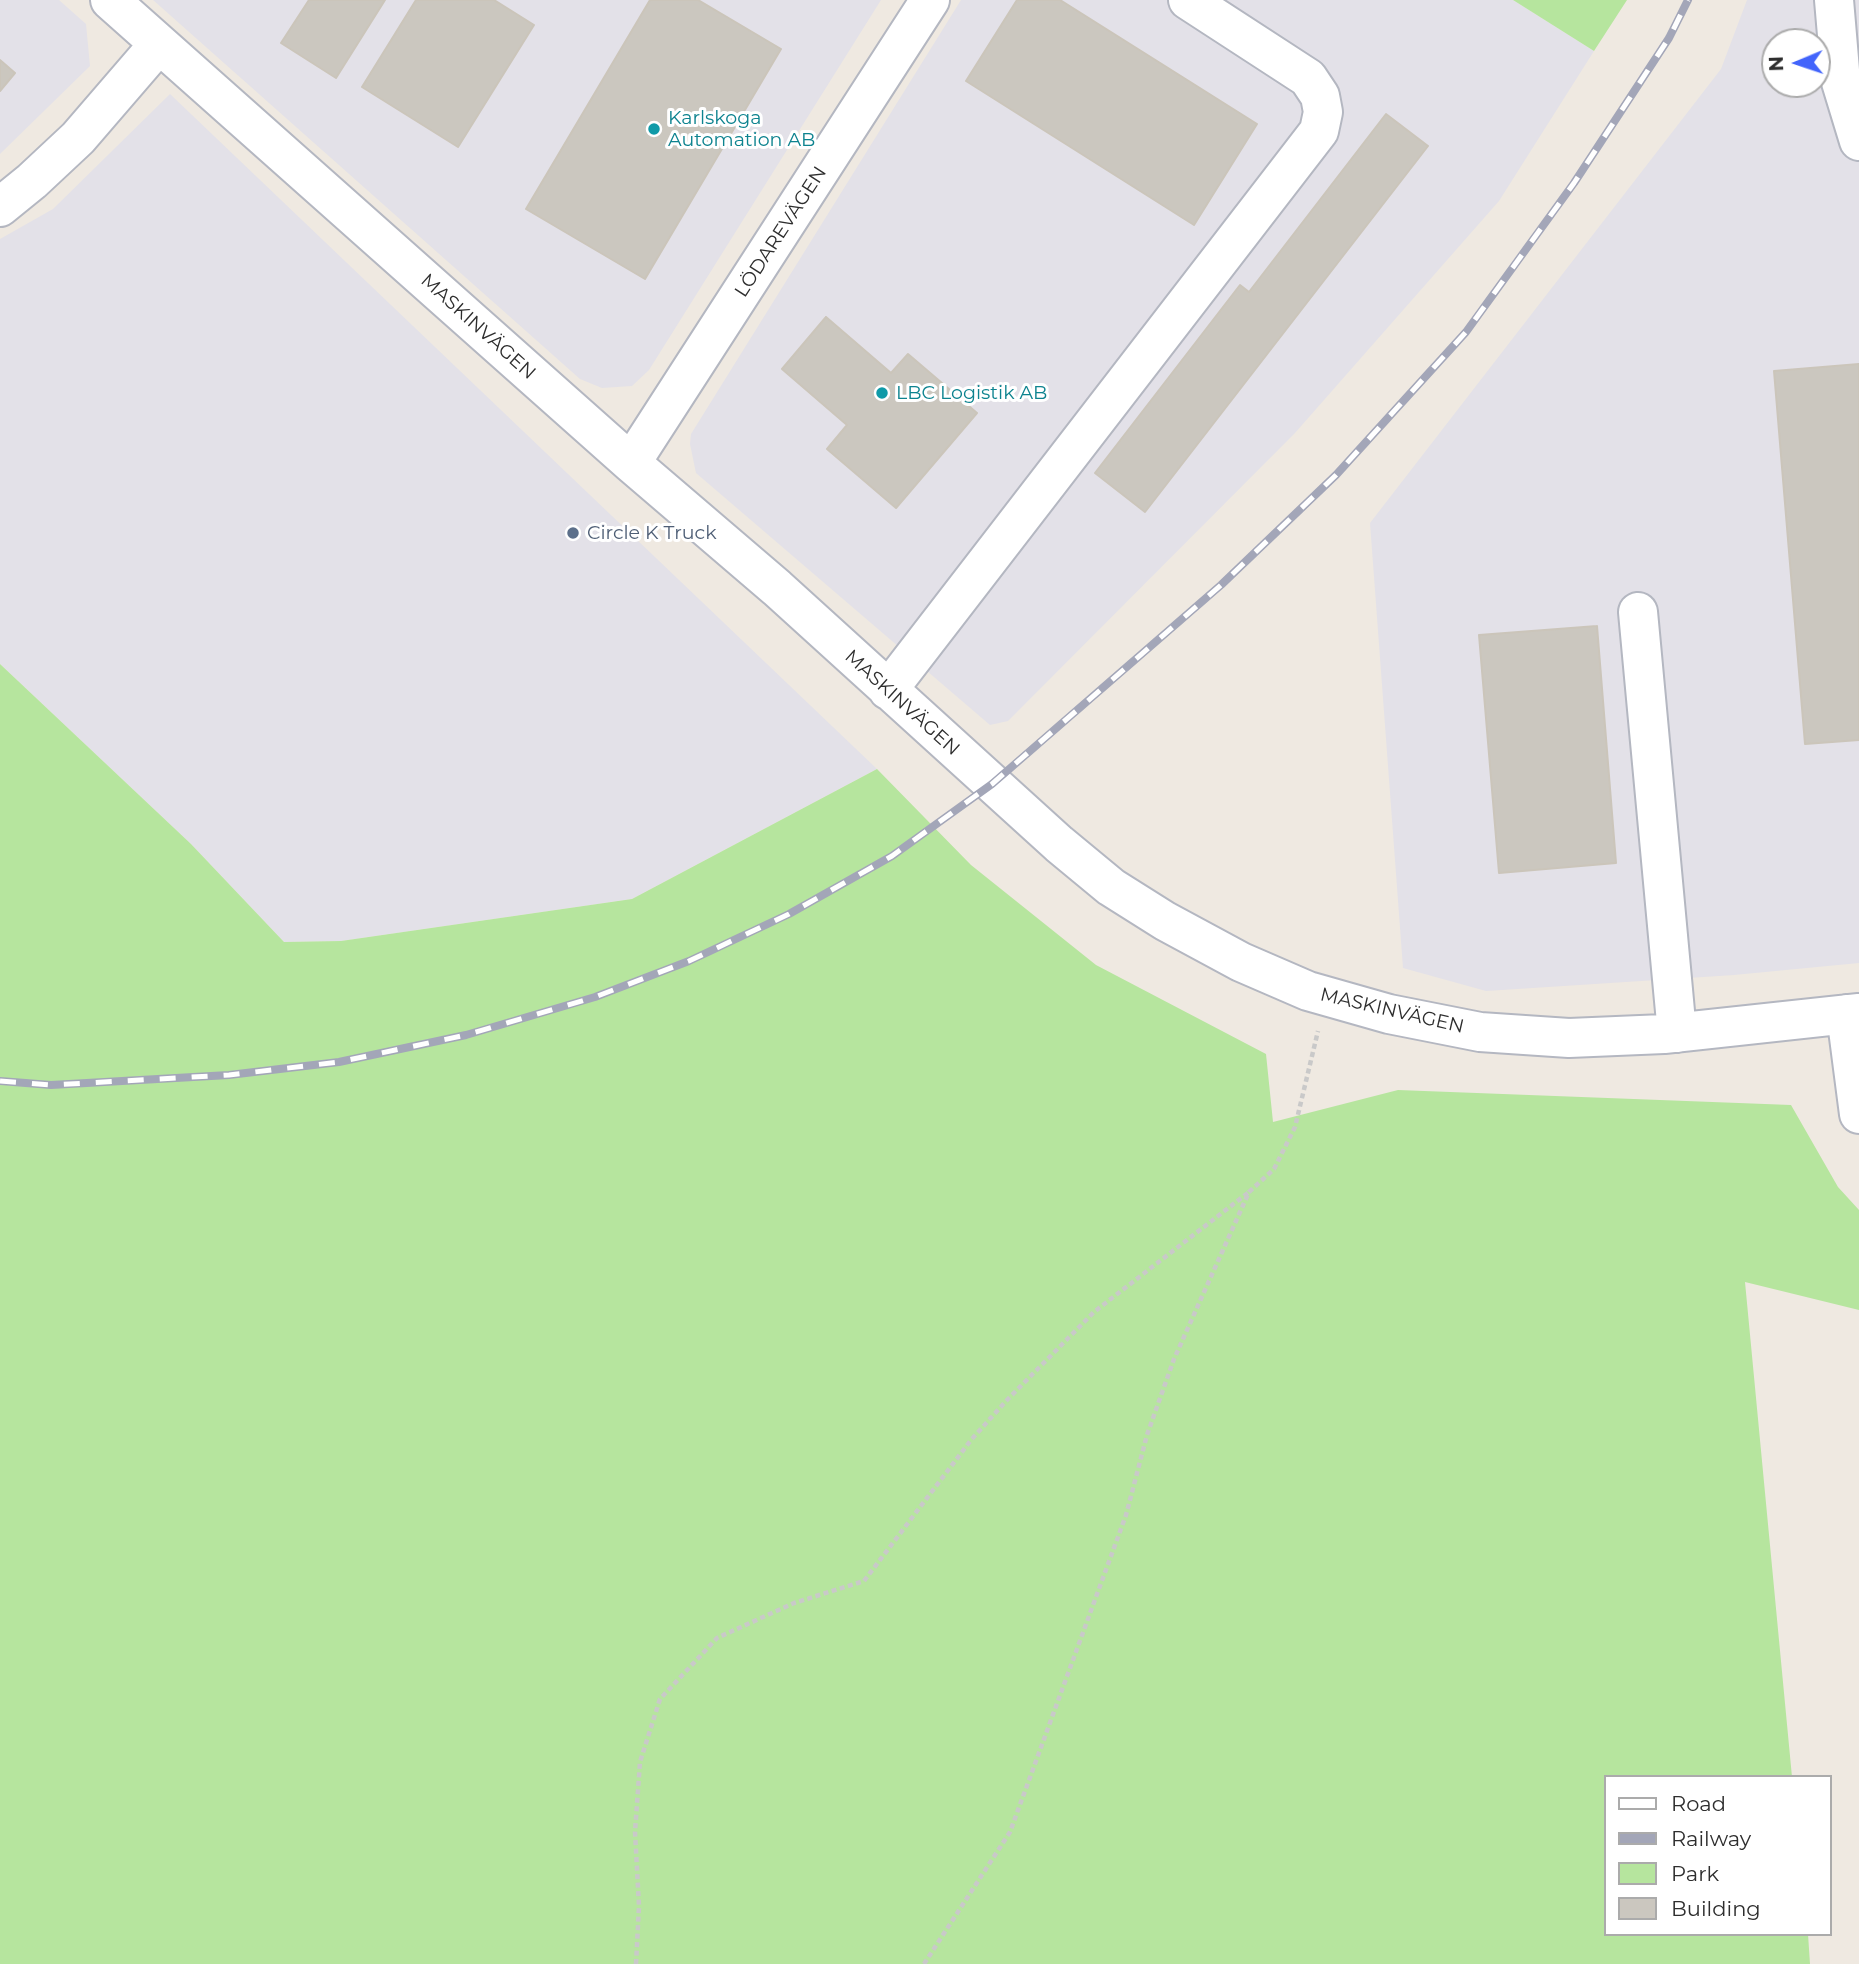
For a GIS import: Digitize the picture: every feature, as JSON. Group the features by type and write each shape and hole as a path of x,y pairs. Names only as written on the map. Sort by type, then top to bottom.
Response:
{"street":[{"name":"MASKINVÄGEN","path":"110,0 631,463 777,588 1059,844 1111,887 1165,920 1241,962 1308,991 1389,1014 1480,1032 1569,1038 1677,1032 1852,1014"},
{"name":"LÖDAREVÄGEN","path":"631,463 930,0"},
{"path":"888,690 1319,131 1323,112 1320,96 1307,78 1188,0"},
{"path":"1834,0 1841,82 1859,141"},
{"path":"0,207 78,138 159,44"},
{"path":"1638,612 1677,1032"},
{"path":"1852,1014 1859,1114"}],"path":[{"path":"636,1964 639,1906 635,1832 640,1762 660,1699 717,1638 794,1604 864,1581 971,1440 1084,1321 1249,1192 1274,1169 1295,1127 1326,996"},
{"path":"924,1964 1010,1832 1126,1516 1147,1435 1174,1359 1249,1192"}],"shaded area":[{"path":"0,0 59,0 86,24 90,66 0,154"},
{"path":"153,0 881,0 649,370 632,386 602,388 580,379"},
{"path":"961,0 1513,0 1594,51 1499,201 1295,433 1008,721 990,725 696,473 690,444 691,434"},
{"path":"1747,0 1859,0 1859,963 1734,975 1486,991 1403,968 1370,523 1721,69"},
{"path":"170,94 877,769 632,899 341,941 284,942 191,844 0,664 0,239 53,209"}],"green space":[{"path":"1513,0 1627,0 1594,51"},
{"path":"0,664 191,844 284,942 341,941 632,899 877,769 971,865 1096,965 1266,1054 1273,1122 1398,1090 1791,1105 1838,1187 1859,1210 1859,1310 1745,1282 1792,1775 1604,1775 1604,1936 1808,1936 1810,1964 0,1964"}],"building":[{"path":"309,0 385,0 336,78 281,43"},
{"path":"416,0 494,0 534,25 458,147 362,87"},
{"name":"Karlskoga Automation AB","path":"650,0 698,0 781,49 645,279 526,209"},
{"path":"1017,0 1060,0 1257,124 1194,225 966,81"},
{"path":"0,60 15,73 0,91"},
{"path":"1386,114 1428,146 1145,512 1095,473 1240,285 1249,292"},
{"name":"LBC Logistik AB","path":"826,317 891,373 908,354 977,413 896,508 827,449 847,425 782,369"},
{"path":"1859,364 1859,740 1805,744 1774,371"},
{"path":"1597,626 1616,863 1499,873 1479,635"}],"railway":[{"path":"0,1081 51,1085 229,1075 339,1062 466,1035 595,997 689,961 789,914 892,856 992,784 1221,585 1336,475 1466,332 1574,183 1669,38 1688,0"}],"place":[{"name":"Karlskoga Automation AB","path":"654,129"},
{"name":"LBC Logistik AB","path":"882,393"},
{"name":"Circle K Truck","path":"573,533"}]}
